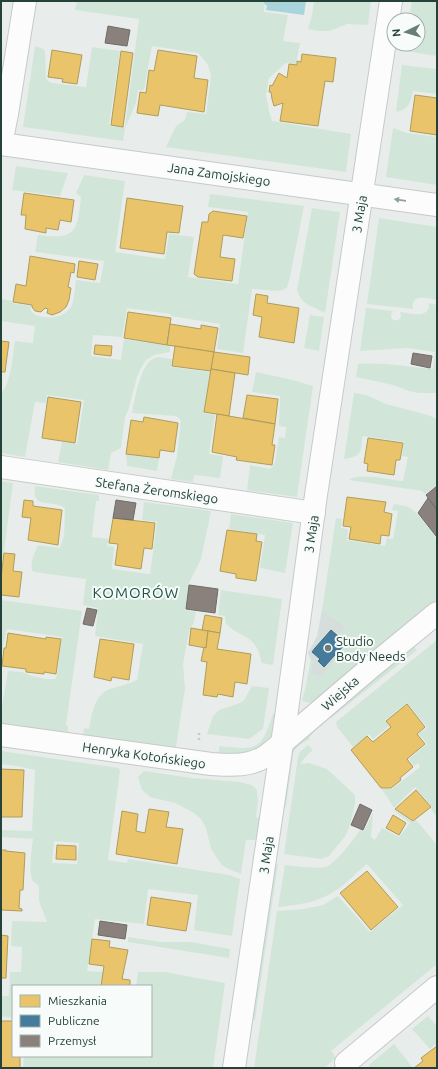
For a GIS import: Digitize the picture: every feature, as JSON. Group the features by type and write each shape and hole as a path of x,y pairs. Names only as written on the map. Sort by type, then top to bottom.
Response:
{"street":[{"path":"1,144 25,1"},
{"name":"3 Maja","path":"234,1068 266,857 314,513 391,1"},
{"name":"Jana Zamojskiego","path":"1,144 437,205"},
{"name":"Stefana Żeromskiego","path":"1,467 314,513"},
{"name":"Wiejska","path":"281,744 437,613"},
{"name":"Henryka Kotońskiego","path":"1,735 181,760 229,765 244,764 255,761 267,756 281,744"},
{"path":"346,1064 437,987"}],"shaded area":[{"path":"322,610 369,642 312,689 306,686 311,660 308,653 317,636"}],"green space":[{"path":"77,1 265,1 264,12 288,15 283,41 300,43 296,64 286,63 269,78 266,95 272,121 351,134 346,172 166,147 176,126 185,120 187,112 206,114 211,76 208,65 198,53 152,46 144,90 138,90 136,103 125,128 123,141 23,127 35,46 45,51 46,78 48,81 52,83 86,87 92,47 120,51 109,125 125,127 139,19 75,10"},
{"path":"314,1 371,1 368,25 347,24 328,31 308,29"},
{"path":"412,1 437,1 437,56 411,52 426,52 426,12 410,12"},
{"path":"402,65 436,69 437,65 437,94 413,91 408,105 404,109 396,112"},
{"path":"393,128 407,133 437,137 437,185 386,177"},
{"path":"16,166 68,173 60,196 12,190"},
{"path":"84,175 125,181 115,252 165,259 169,234 194,237 188,277 238,284 248,212 208,207 210,194 304,206 287,288 279,291 252,289 243,353 217,349 220,324 171,316 171,314 127,308 122,337 93,335 91,356 121,360 124,339 170,346 170,352 154,355 146,360 141,368 125,417 121,448 111,453 108,470 58,462 62,442 77,444 84,400 47,395 46,403 35,402 25,457 1,453 1,394 5,388 9,376 15,341 33,343 35,326 1,321 1,299 12,301 12,303 31,306 30,308 34,314 39,316 55,317 64,314 71,307 74,298 76,280 100,283 104,261 35,252 38,235 60,236 72,231 76,226 81,197 76,193"},
{"path":"312,208 340,212 325,313 308,305 301,299 297,290"},
{"path":"379,218 437,227 437,300 424,298 417,299 414,301 413,309 367,304"},
{"path":"429,303 437,305 437,393 418,393 393,385 356,377 358,364 386,364 433,369 435,352 407,348 360,351 366,308 393,311 391,314 392,319 398,320 401,316 400,312 423,314 426,312"},
{"path":"310,315 324,317 319,351 304,348"},
{"path":"158,357 172,359 171,367 210,372 204,413 215,415 209,454 223,456 220,478 194,475 193,482 171,479 177,456 181,420 176,416 132,413 143,371 150,361"},
{"path":"256,372 313,386 297,497 247,490 250,465 270,469 275,463 279,437 285,438 286,427 279,426 280,396 252,392"},
{"path":"354,393 366,395 386,404 428,415 437,419 437,485 425,494 422,491 349,480 360,477 375,477 403,481 408,457 402,456 404,442 363,436 360,452 354,457 344,459"},
{"path":"126,454 159,459 157,471 127,466"},
{"path":"1,481 13,483 2,566 1,566"},
{"path":"35,486 99,495 99,501 96,501 92,537 109,539 107,546 114,547 112,569 150,574 157,522 142,520 144,502 211,511 201,559 189,583 185,610 196,612 194,622 189,631 183,664 185,688 176,747 174,749 83,736 84,728 89,729 91,717 100,696 110,689 137,680 143,644 95,636 98,608 83,605 86,579 32,571 32,560 39,545 60,548 64,535 65,508 40,502 35,495"},
{"path":"394,504 410,508 436,538 437,537 437,599 315,701 310,703 305,702 302,700 311,660 314,661 311,673 321,677 334,661 333,659 347,643 338,635 346,626 322,610 336,518 342,519 341,528 348,529 347,540 385,546 387,538 393,539 398,511 392,510"},
{"path":"231,514 293,523 285,573 260,568 265,535 229,529"},
{"path":"221,590 282,599 273,665 262,663 258,649 255,645 245,636 229,627 226,624 225,616 218,615"},
{"path":"1,600 82,611 66,725 68,726 68,732 66,733 1,724 1,713 8,671 22,672 46,679 55,679 57,675 62,637 7,629 1,654"},
{"path":"437,640 437,817 431,809 432,807 415,787 394,808 382,789 392,789 420,767 418,763 414,766 409,759 427,744 419,734 427,727 407,703 385,720 389,726 373,739 369,734 353,747 338,729 336,722"},
{"path":"413,646 417,650 331,718 330,716"},
{"path":"252,686 269,688 263,729 249,739 207,734 213,716 219,710 240,703 244,700"},
{"path":"273,714 277,714 275,730 268,740 260,747 247,754 219,754 219,746 242,748 256,745 265,735"},
{"path":"311,731 313,733 309,740 300,745 293,754 286,807 282,806 290,751"},
{"path":"308,745 313,750 300,764 309,763 327,769 355,795 355,804 346,835 329,856 321,859 284,854 298,757 300,752"},
{"path":"1,751 119,768 120,771 108,860 127,863 128,859 229,875 240,879 232,936 194,930 198,895 148,889 144,924 95,919 87,971 103,972 100,985 12,985 12,1018 1,1016 1,996 9,996 10,972 21,972 22,947 11,946 12,921 47,922 39,901 39,886 32,880 31,875 33,839 1,837 1,830 32,831 35,770 1,764","holes":["54,841 79,843 77,864 52,863"]},
{"path":"144,771 191,778 240,782 252,785 257,790 258,801 256,817 261,818 258,840 246,840 241,874 222,865 211,849 206,828 201,819 194,813 175,803 150,797 142,790 138,777"},
{"path":"394,810 413,822 416,820 437,845 437,964 331,1051 336,1058 324,1068 254,1068 277,911 304,909 323,905 338,896 370,932 403,905 367,864 342,886 324,897 302,904 278,907 285,865 317,868 330,865 354,839 360,830 364,831 373,813 371,837 375,840 382,828 399,837 410,823"},
{"path":"278,864 255,1020 250,1019 272,867"},
{"path":"128,937 161,942 192,942 230,949 229,958 128,942"},
{"path":"138,972 165,972 225,983 213,1068 23,1068 24,1057 152,1057 152,985 136,985"},
{"path":"428,1016 437,1026 437,1043 430,1049 412,1029"},
{"path":"394,1044 413,1068 371,1068 369,1065"}],"water":[{"path":"264,1 306,1 304,15 266,10 267,6"}],"building: Mieszkania":[{"path":"52,50 82,55 77,84 62,82 63,79 48,77"},
{"path":"158,50 197,56 194,78 208,80 204,112 160,105 158,116 137,113 140,92 146,93 149,70 154,71"},
{"path":"121,51 133,53 123,127 111,125"},
{"path":"302,54 336,58 333,82 325,81 318,126 280,121 283,103 274,106 271,92 269,92 270,85 272,86 279,73 287,78 289,64 297,65 297,61 301,62"},
{"path":"415,95 437,98 437,135 410,131"},
{"path":"24,193 74,200 71,222 60,220 58,230 46,228 46,233 25,229 26,215 21,215"},
{"path":"127,198 183,206 179,233 167,232 164,254 120,248"},
{"path":"213,211 247,216 243,238 223,235 220,257 235,259 232,281 198,277 194,274 202,222 208,222 209,214"},
{"path":"30,256 75,264 74,273 71,272 68,287 71,288 69,300 66,307 60,312 52,315 47,313 48,309 45,308 41,312 35,311 32,305 13,302 16,284 26,286"},
{"path":"79,261 98,264 95,280 77,277"},
{"path":"256,294 268,296 267,303 299,308 294,343 259,337 262,317 253,315"},
{"path":"128,312 171,318 167,345 124,338"},
{"path":"170,324 201,329 201,325 218,328 214,352 167,345"},
{"path":"1,341 9,342 5,372 1,372"},
{"path":"95,345 112,346 111,356 94,354"},
{"path":"175,346 214,352 211,371 172,366"},
{"path":"214,352 250,357 248,375 211,369"},
{"path":"211,369 235,373 229,416 204,412"},
{"path":"247,395 278,399 275,424 243,418"},
{"path":"48,397 81,402 75,443 42,438"},
{"path":"217,414 275,424 272,445 275,445 272,465 236,460 237,457 212,452"},
{"path":"144,417 178,423 174,452 160,450 159,458 126,454 131,420 143,422"},
{"path":"368,438 403,443 400,460 396,460 394,475 367,471 368,464 364,463"},
{"path":"347,497 386,502 384,512 392,514 389,536 381,535 380,544 349,539 351,527 343,526"},
{"path":"24,500 33,501 33,506 62,510 58,545 28,540 31,518 22,517"},
{"path":"113,518 155,523 152,549 144,548 141,569 115,565 118,544 109,543"},
{"path":"227,530 257,534 256,541 262,542 256,581 236,578 236,574 220,571"},
{"path":"4,553 15,554 13,571 22,572 19,597 1,595 1,578"},
{"path":"205,615 222,618 220,633 202,630"},
{"path":"191,628 208,631 206,648 189,645"},
{"path":"208,631 220,633 217,649 251,654 247,684 235,682 233,697 218,694 217,697 203,695 207,662 201,661 204,647 206,648"},
{"path":"8,633 46,639 46,637 61,639 56,674 26,672 26,669 2,666 4,648 6,648"},
{"path":"100,639 134,644 129,680 112,677 111,681 94,677"},
{"path":"407,704 425,727 417,734 425,744 407,759 413,767 400,778 401,780 391,788 381,788 351,750 367,736 373,742 391,727 386,721"},
{"path":"1,769 24,770 22,817 1,817"},
{"path":"416,790 431,807 413,821 395,809"},
{"path":"149,809 169,812 166,827 183,829 177,864 116,854 122,811 138,814 136,831 145,833"},
{"path":"393,815 406,823 399,835 386,828"},
{"path":"57,845 76,846 76,860 56,859"},
{"path":"1,850 25,853 23,890 20,890 19,908 22,909 22,911 1,910"},
{"path":"367,871 398,907 371,930 340,893"},
{"path":"151,897 191,903 186,931 147,925"},
{"path":"1,935 8,936 6,978 1,978"},
{"path":"92,939 110,941 109,947 128,950 122,979 130,980 130,985 101,985 104,966 89,964"},
{"path":"1,1021 12,1021 12,1057 20,1057 20,1068 1,1068"},
{"path":"437,1046 437,1068 414,1068 423,1061 421,1058"}],"building: Publiczne":[{"name":"Studio Body Needs","path":"331,630 346,643 324,667 318,661 320,659 312,652"}],"building: Przemysł":[{"path":"108,26 130,30 127,46 105,43"},
{"path":"413,353 432,356 430,368 411,364"},
{"path":"437,486 437,510 426,495"},
{"path":"428,498 437,510 436,536 418,513"},
{"path":"116,500 136,503 133,520 113,518"},
{"path":"189,585 218,589 215,613 186,609"},
{"path":"87,608 97,610 93,626 83,624"},
{"path":"360,804 372,810 363,830 351,825"},
{"path":"100,921 127,925 125,939 98,935"}],"place":[{"name":"Studio Body Needs","path":"328,648"}],"district":[{"name":"KOMORÓW","path":"136,592"}]}
